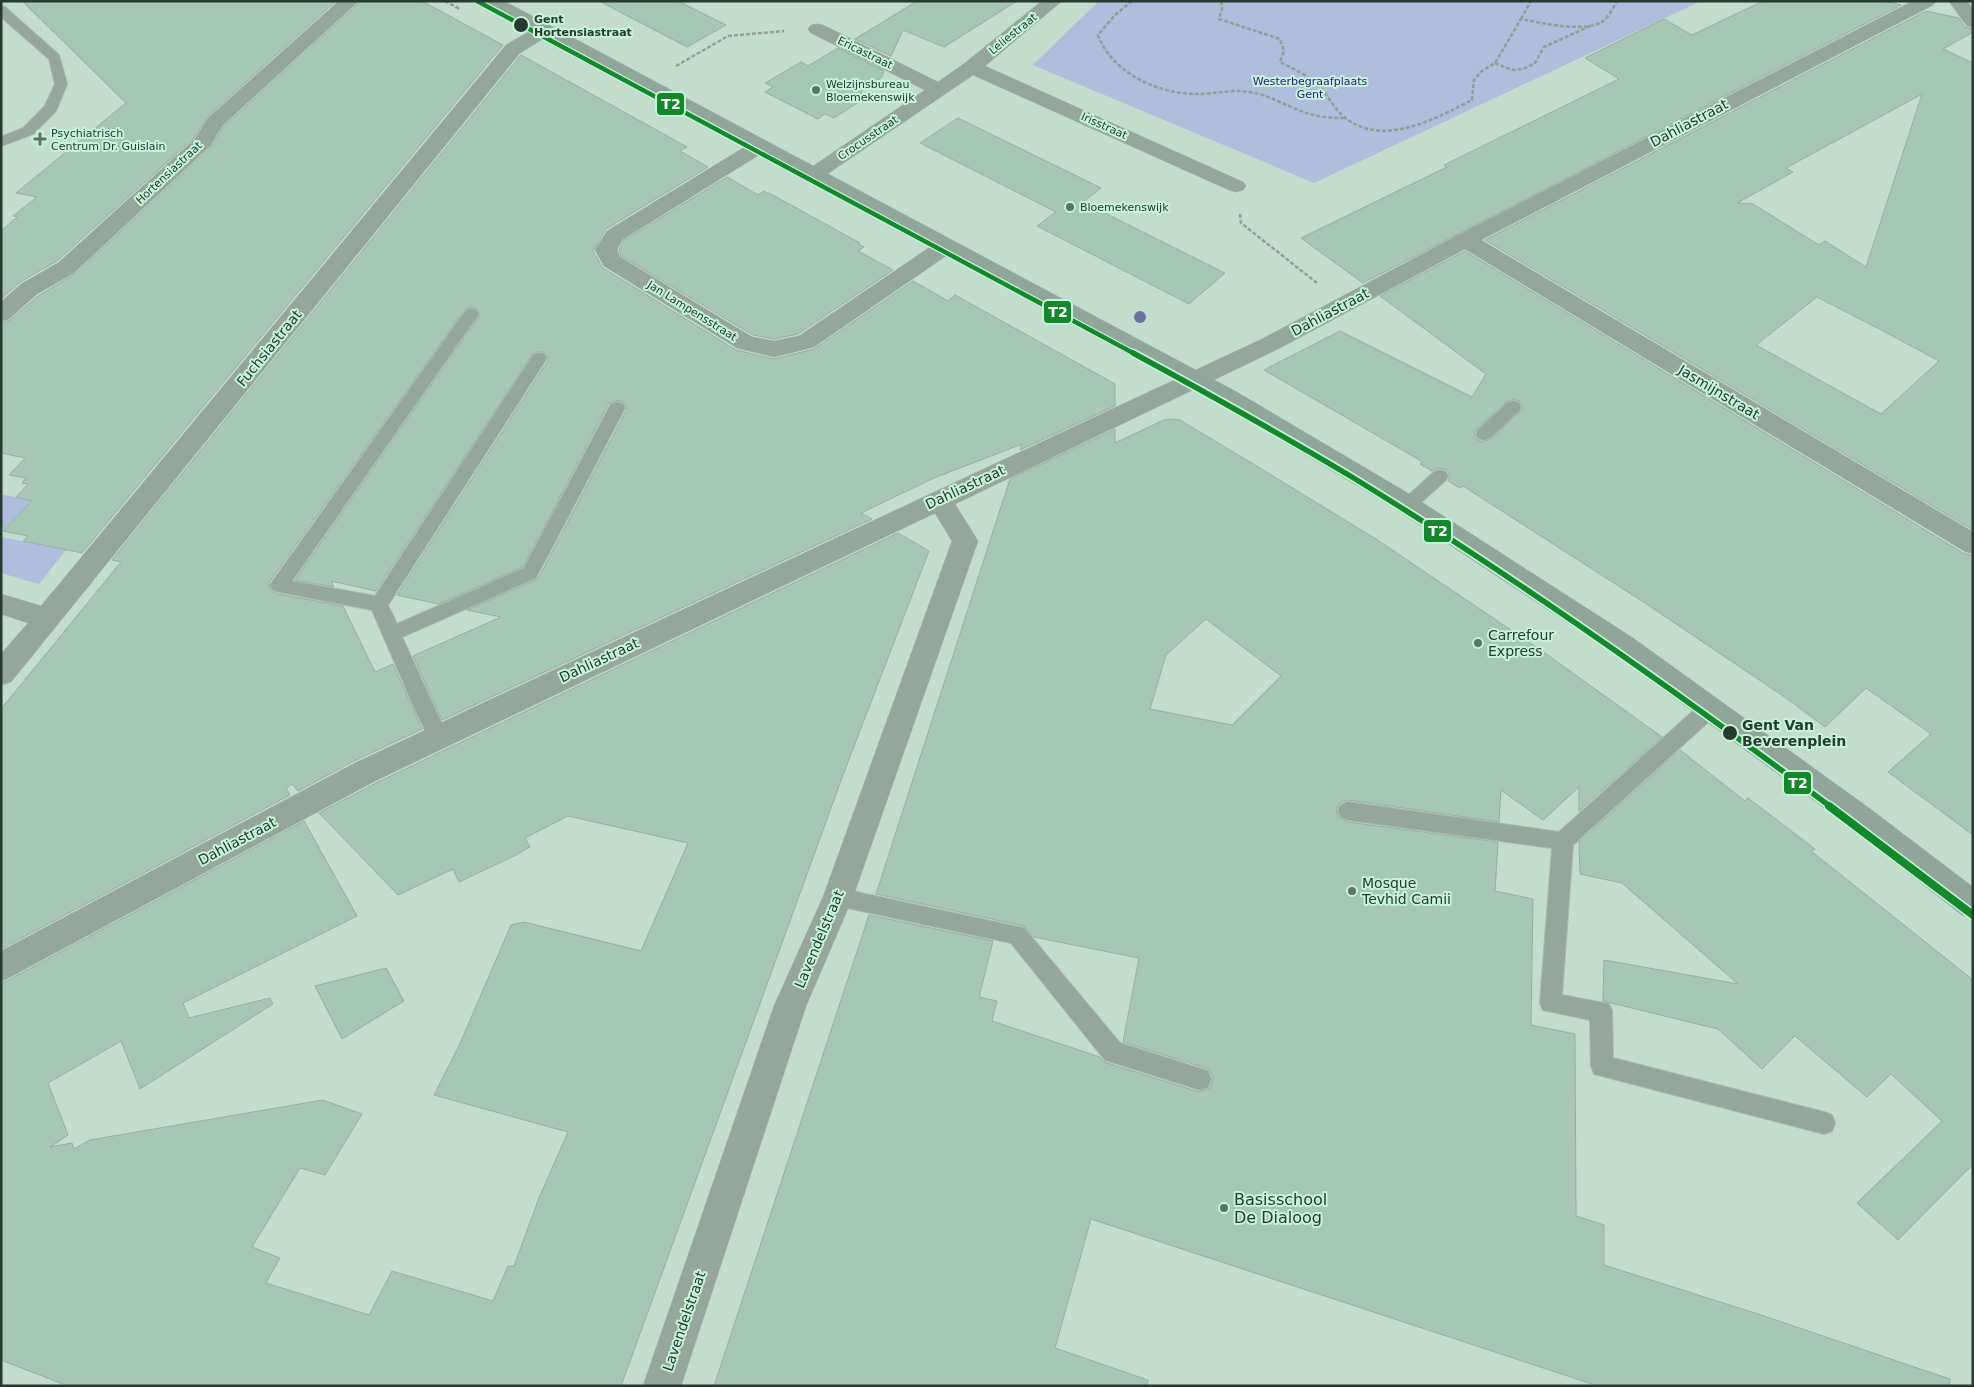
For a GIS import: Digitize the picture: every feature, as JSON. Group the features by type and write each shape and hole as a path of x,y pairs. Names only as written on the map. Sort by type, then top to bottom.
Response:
{"street":[{"name":"Hortensiastraat","path":"1,314 29,289 66,268 203,142 214,123 350,1"},
{"path":"490,1 1194,380 1320,451 1408,505 1624,646 1859,818 1973,905"},
{"name":"Leliestraat","path":"972,67 1053,1"},
{"name":"Dahliastraat","path":"1,967 365,772 1270,344 1464,240 1927,1"},
{"path":"1958,1 1973,22"},
{"name":"Ericastraat","path":"817,29 940,90"},
{"name":"Fuchsiastraat","path":"1,674 513,50 544,30"},
{"name":"Crocusstraat","path":"813,175 972,67"},
{"name":"Irisstraat","path":"972,67 1236,186"},
{"name":"Jan Lampensstraat","path":"760,146 614,236 606,250 612,261 745,343 774,349 806,342 946,246"},
{"name":"Jasmijnstraat","path":"1464,240 1973,544"},
{"name":"Lavendelstraat","path":"662,1386 790,1006 838,897 965,541 939,499"},
{"path":"1,604 46,618"}],"lane":[{"path":"1,10 55,58 61,84 51,108 28,131 1,142"},
{"path":"379,604 279,585 471,314"},
{"path":"379,604 539,358"},
{"path":"1484,434 1513,407"},
{"path":"392,634 530,573 617,408"},
{"path":"1408,505 1440,476"},
{"path":"379,604 423,707 438,737"},
{"path":"1710,708 1563,841 1550,1003 1601,1012 1602,1066 1824,1123"},
{"path":"1348,811 1563,841"},
{"path":"838,897 1017,935 1113,1052 1200,1079"}],"path":[{"path":"1132,1 1115,15 1098,35 1100,44 1108,55 1131,74 1150,84 1192,94 1249,92 1322,117 1345,118"},
{"path":"1221,1 1222,8 1219,19 1280,39 1284,51 1280,62 1318,85 1345,118 1366,129 1389,131 1409,128 1472,100 1474,80 1482,71 1494,63 1531,1"},
{"path":"1494,63 1512,70 1523,69 1535,63 1544,47 1590,26 1602,23 1617,1"},
{"path":"1520,19 1541,24 1590,26"},
{"path":"645,84 728,36 817,29"},
{"path":"1236,186 1241,223 1345,305"}],"green space":[{"name":"Westerbegraafplaats Gent","path":"1099,1 1701,1 1314,183 1033,65"},
{"path":"1,494 32,501 1,532"},
{"path":"1,537 66,550 39,584 1,573"}],"building":[{"path":"22,1 336,1 206,118 194,138 57,261 20,282 1,299 1,231 17,217 13,216 37,197 16,193 126,103"},
{"path":"361,1 422,1 503,45 82,553 23,541 28,536 3,531 32,501 16,497 28,484 22,483 26,478 9,475 25,458 1,453 1,323 10,320 38,296 75,274 211,147 223,127"},
{"path":"599,1 678,1 726,25 687,47"},
{"path":"917,1 1017,1 944,47 903,30 891,56 855,39"},
{"path":"1763,1 1885,1 1901,5 1363,283 1301,238 1447,167 1444,165 1619,79 1585,58 1664,19 1692,35"},
{"path":"1926,11 1959,18 1965,27 1973,29 1973,32 1943,49 1973,63 1973,530 1485,240","holes":["1922,94 1866,267 1825,241 1819,245 1753,204 1737,203 1793,172 1786,168","1817,297 1887,333 1939,361 1881,414 1756,345"]},
{"name":"Welzijnsbureau Bloemekenswijk","path":"838,48 884,71 881,78 860,92 868,96 834,118 825,114 818,119 765,92 773,87 765,83 801,62 808,66"},
{"path":"521,55 687,147 680,151 708,167 606,229 593,251 603,268 736,350 774,359 814,349 913,281 948,301 955,295 1115,384 1115,406 1020,450 1022,444 934,478 861,513 872,519 442,720 413,656 501,617 467,610 538,579 627,409 625,403 618,400 609,403 523,567 438,604 397,595 549,359 544,352 534,352 376,591 331,581 334,587 295,580 480,315 476,308 466,308 268,584 271,591 278,594 343,606 375,672 393,664 422,729 354,761 298,791 292,784 286,788 290,795 1,949 1,709 121,562 112,560"},
{"name":"Bloemekenswijk","path":"958,118 1101,188 1083,202 1225,273 1189,304 1037,226 1056,212 920,143"},
{"path":"727,177 758,195 764,191 769,193 860,243 858,244 864,247 858,251 893,270 798,334 774,339 753,335 621,256 619,250 623,241"},
{"path":"1465,251 1963,553 1973,556 1973,835 1888,772 1931,734 1866,688 1825,727 1786,698 1645,603 1463,486 1460,488 1448,481 1450,475 1447,470 1439,468 1432,471 1420,464 1423,462 1264,370 1340,331 1472,397 1486,374 1380,296","holes":["1514,399 1521,402 1523,408 1520,412 1491,439 1483,442 1476,439 1474,433 1477,429 1506,402"]},
{"path":"1164,420 1180,420 1376,539 1542,651 1662,737 1579,811 1579,787 1543,820 1501,790 1499,822 1348,800 1340,803 1336,810 1339,818 1348,822 1498,842 1495,891 1533,899 1531,1025 1575,1034 1576,1216 1604,1225 1604,1265 1758,1314 1950,1379 1949,1386 1598,1386 1091,1219 1055,1348 1148,1380 1147,1386 714,1386 869,915 993,941 979,997 997,1001 992,1021 1100,1057 1104,1062 1199,1092 1210,1088 1213,1078 1209,1069 1123,1042 1139,958 1034,937 1024,926 876,894 1010,479 1115,429 1115,443","holes":["1206,619 1281,676 1232,725 1150,709 1166,655"]},
{"path":"898,533 929,551 843,775 621,1386 68,1386 1,1360 1,984 304,821 357,916 183,1003 189,1018 270,998 273,1004 140,1089 121,1041 48,1083 68,1135 50,1147 72,1143 74,1149 90,1140 323,1100 362,1114 325,1175 300,1168 252,1247 280,1258 266,1283 369,1315 392,1271 493,1301 508,1266 514,1266 539,1198 568,1132 434,1095 458,1048 511,925 524,922 641,951 688,843 568,816 525,838 530,847 459,882 453,869 398,895 319,813 376,783"},
{"path":"1680,750 1745,801 1748,798 1815,849 1811,851 1973,980 1973,1164 1898,1240 1857,1203 1942,1121 1891,1074 1867,1097 1795,1036 1762,1069 1718,1029 1603,1001 1604,960 1738,984 1622,883 1580,874 1579,842"},
{"path":"386,968 404,1001 342,1039 315,986"}],"tram line":[{"path":"1740,720 1973,895"}],"transit line":[{"name":"T2","path":"477,1 1111,341 1233,408 1353,478 1513,581 1591,634 1822,800 1973,915"}],"place":[{"name":"Gent Hortensiastraat","path":"521,25"},
{"name":"Welzijnsbureau Bloemekenswijk","path":"816,90"},
{"name":"Psychiatrisch Centrum Dr. Guislain","path":"40,139"},
{"name":"Bloemekenswijk","path":"1070,207"},
{"name":"Carrefour Express","path":"1478,643"},
{"name":"Gent Van Beverenplein","path":"1730,733"},
{"name":"Mosque Tevhid Camii","path":"1352,891"},
{"name":"Basisschool De Dialoog","path":"1224,1208"}]}
